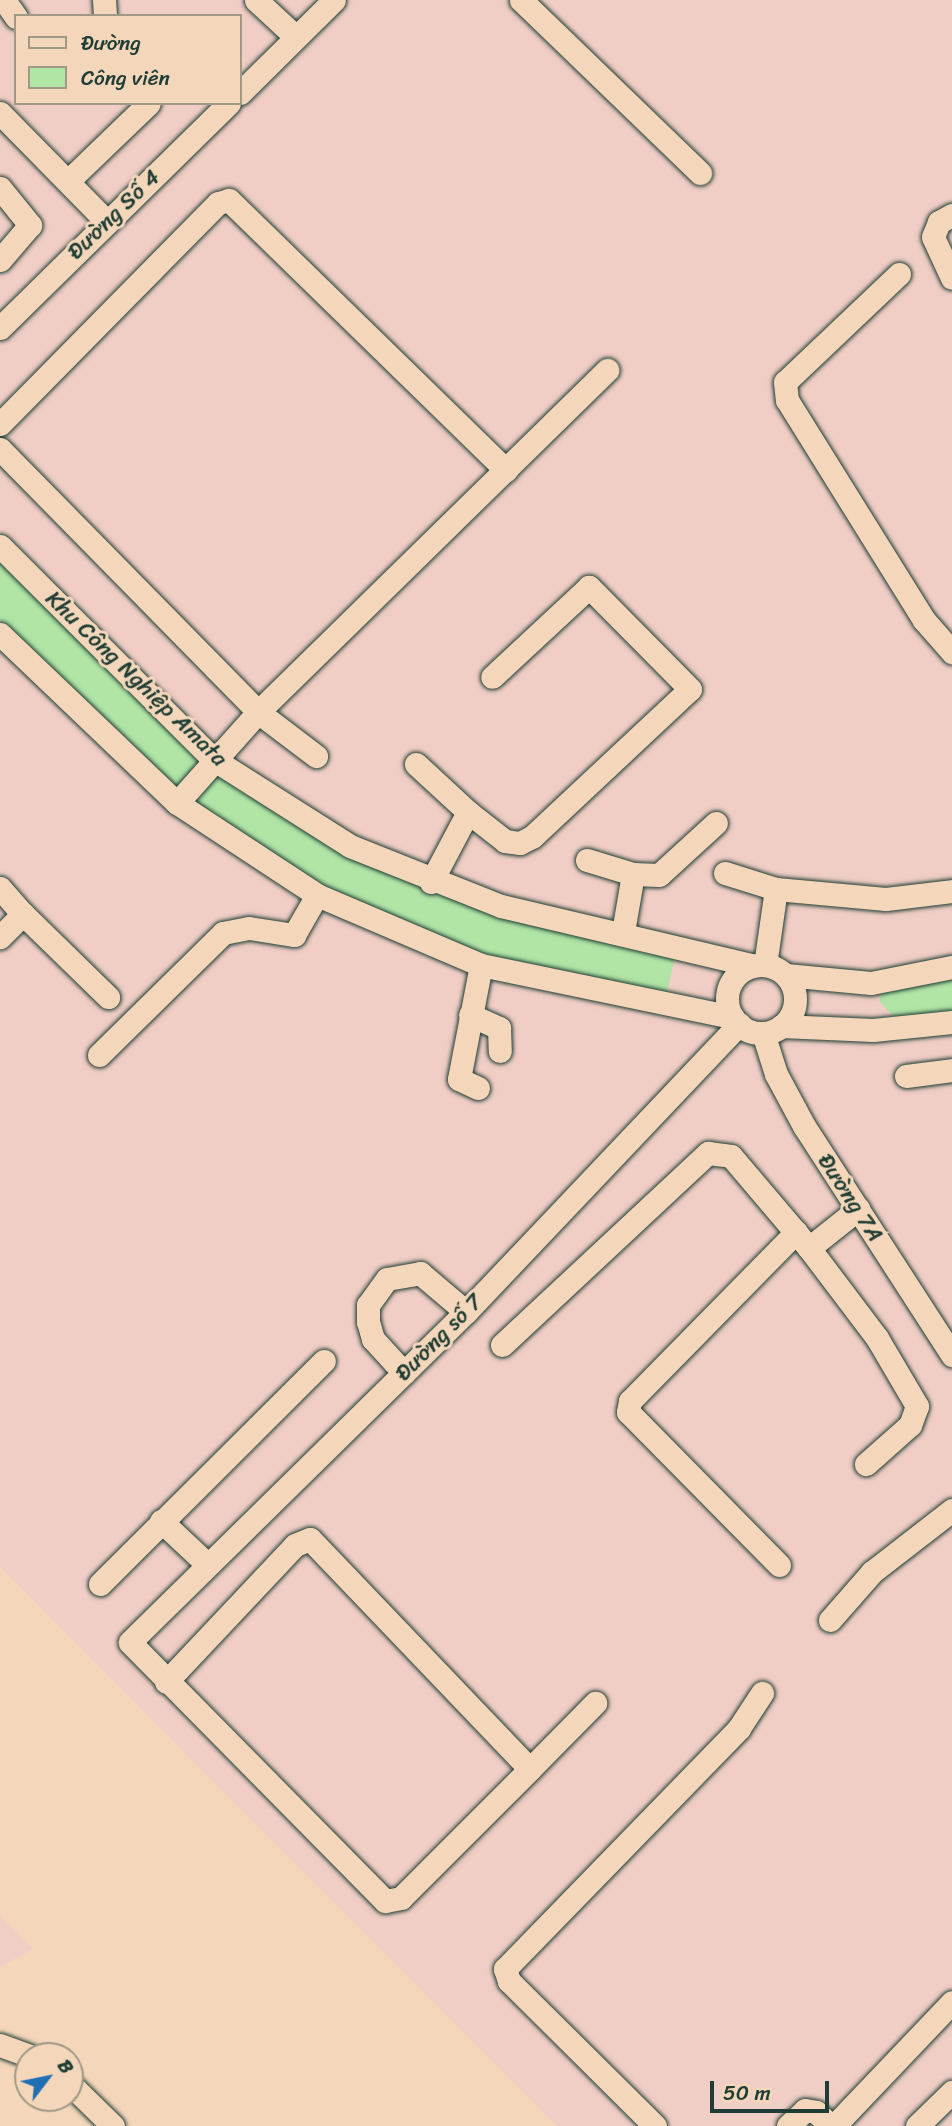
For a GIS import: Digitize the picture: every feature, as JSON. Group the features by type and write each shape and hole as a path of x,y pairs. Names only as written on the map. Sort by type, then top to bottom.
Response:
{"street":[{"path":"256,0 296,37"},
{"path":"242,91 334,0"},
{"path":"521,0 700,173"},
{"path":"68,181 147,105"},
{"name":"Đường Số 4","path":"0,328 227,105"},
{"path":"0,113 107,222"},
{"path":"0,188 30,225 0,260"},
{"path":"0,424 218,203 229,200 506,470"},
{"path":"952,215 939,222 933,237 952,278"},
{"path":"899,274 785,382 787,400 924,620 952,652"},
{"path":"177,803 213,759 258,712 607,370"},
{"path":"0,449 258,712 316,756"},
{"name":"Khu Công Nghiệp Amata","path":"0,546 213,759 350,846 431,882 501,906 759,965"},
{"path":"416,764 468,812 505,841 520,844 532,837 690,689 589,587 492,677"},
{"path":"0,634 177,803 317,895 481,965 772,1029 873,1030 952,1022"},
{"path":"431,882 468,812"},
{"path":"587,860 633,874 659,875 716,823"},
{"path":"725,873 776,889 913,900 952,891"},
{"path":"623,932 633,874"},
{"path":"0,888 108,997"},
{"path":"736,1021 730,985 759,965 776,889"},
{"path":"99,1055 223,933 249,928 294,935 317,895"},
{"path":"0,937 23,914"},
{"path":"478,1088 459,1079 481,965"},
{"path":"759,965 786,975 871,983 952,967"},
{"path":"772,1029 794,1005 786,975"},
{"path":"470,1015 499,1028 500,1051"},
{"name":"Đường số 7","path":"166,1682 130,1642 466,1312 736,1021"},
{"name":"Đường 7A","path":"772,1029 776,1074 858,1209 952,1355"},
{"path":"906,1076 952,1070"},
{"path":"502,1345 708,1153 731,1156 802,1240 877,1338 917,1406 910,1425 866,1464"},
{"path":"779,1565 628,1412 630,1401 802,1240 858,1209"},
{"path":"404,1373 373,1339 368,1322 368,1305 387,1279 420,1273 466,1312"},
{"path":"100,1584 324,1360"},
{"path":"830,1620 872,1572 952,1510"},
{"path":"161,1521 208,1565"},
{"path":"530,1769 310,1539 295,1545 166,1682 385,1902 401,1898 530,1769 595,1703"},
{"path":"655,2126 509,1981 505,1969 739,1728 762,1693"},
{"path":"788,2126 805,2110 833,2126 952,2002"},
{"path":"931,2121 952,2092"},
{"path":"84,2098 113,2126"}],"shaded area":[{"path":"0,0 952,0 952,2126 557,2126 0,1567"},
{"path":"0,1916 33,1949 0,1967"}],"green space":[{"path":"0,558 203,762 179,793 0,621"},
{"path":"211,769 348,855 427,890 500,915 675,956 666,997 482,956 321,887 187,799"},
{"path":"952,976 952,1013 896,1019 879,1001 881,990"}]}
